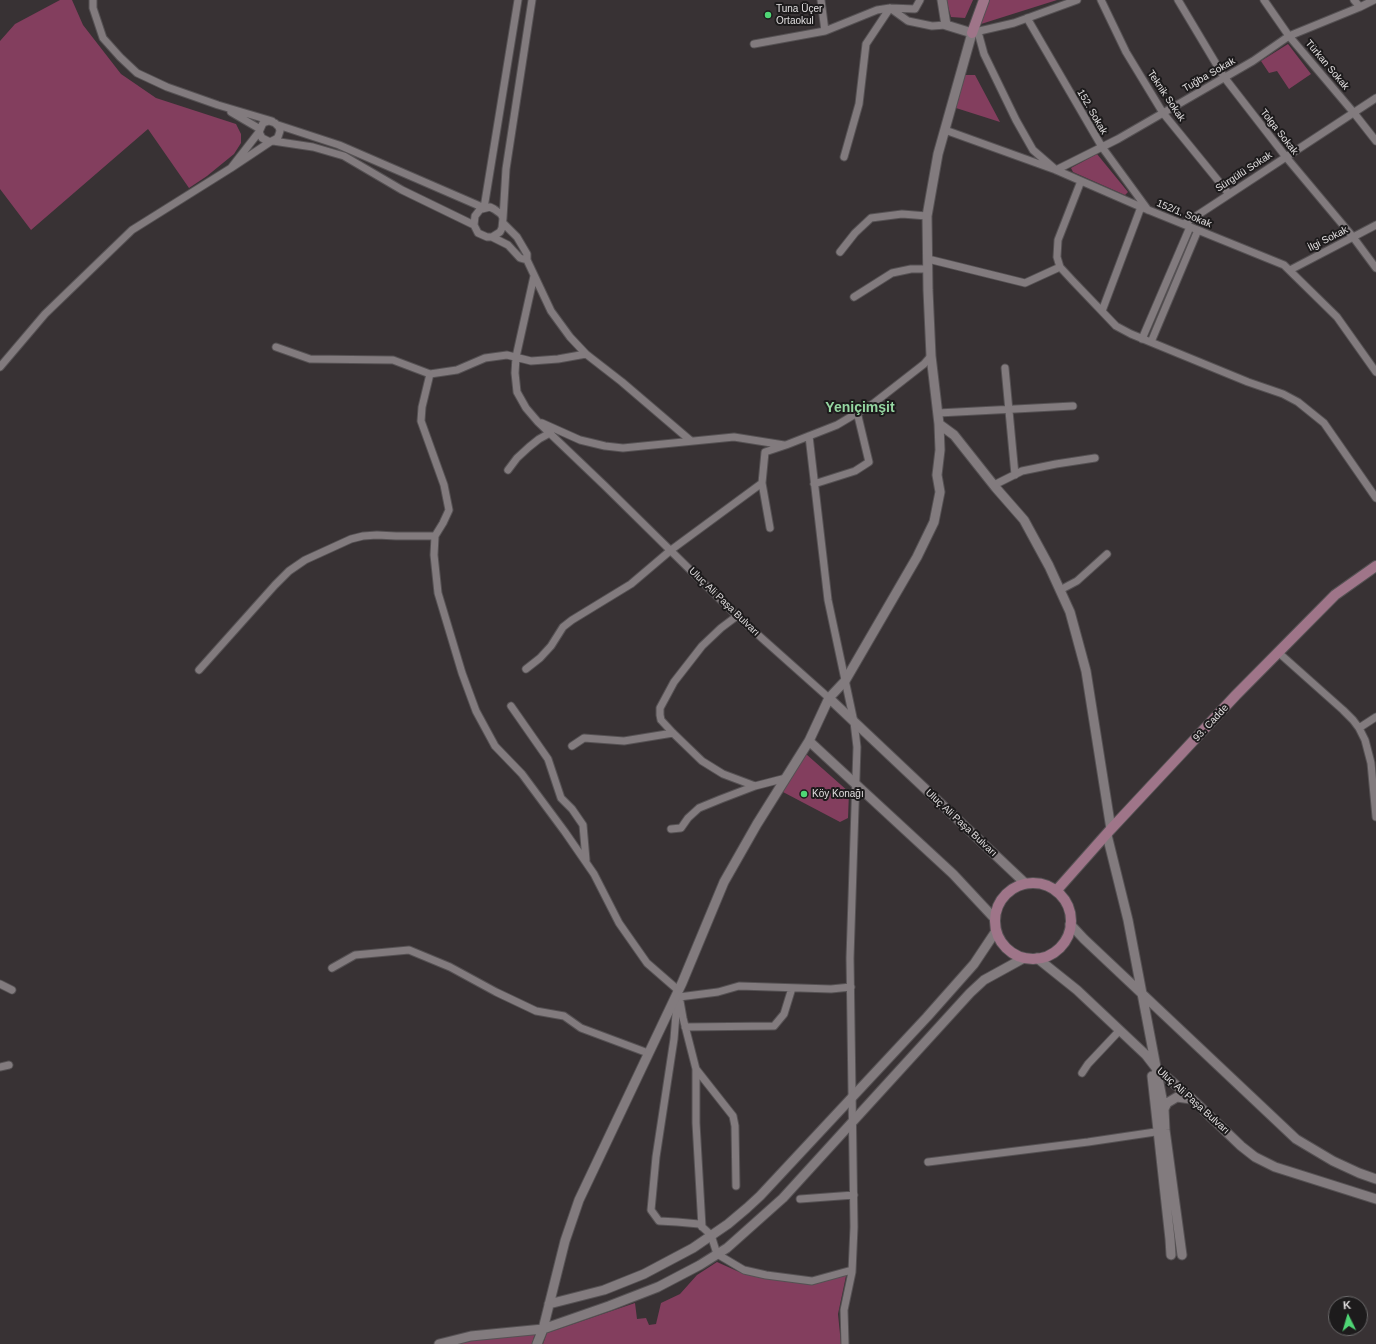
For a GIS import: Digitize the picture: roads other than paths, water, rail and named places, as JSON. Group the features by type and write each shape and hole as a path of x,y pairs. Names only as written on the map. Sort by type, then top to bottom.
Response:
{"main road":[{"path":"975,32 984,0"},
{"name":"93. Cadde","path":"1056,892 1109,832 1236,695 1335,595 1376,566"},
{"path":"1026,884 1038,884 1050,888 1056,892 1067,906 1069,912 1070,924 1068,935 1061,946 1052,953 1037,958 1024,958 1008,950 1000,941 996,931 995,919 998,907 1004,896 1014,888 1026,884"}],"street":[{"path":"93,0 93,8 97,24 103,38 137,73 167,87 218,106 275,123 339,145 483,208 494,209 501,214 503,221 517,237 527,254 527,260 551,311 570,337 586,354 622,382 691,441"},
{"path":"518,0 483,208 475,216 474,225 478,233 487,237 492,237 508,246 520,258 527,260"},
{"path":"492,237 500,232 503,221 506,169 532,0"},
{"path":"821,0 825,31"},
{"path":"754,44 825,31 878,10 890,8 915,9 920,0"},
{"path":"942,0 946,25"},
{"path":"890,8 908,21 932,26 946,25 975,32 1014,23 1077,0"},
{"name":"Teknik Sokak","path":"1101,0 1126,52 1164,113 1229,194"},
{"name":"Tolga Sokak","path":"1178,0 1224,78 1286,157 1353,237 1376,268"},
{"name":"Türkan Sokak","path":"1264,0 1290,36 1376,141"},
{"path":"1354,0 1360,7"},
{"name":"Tuğba Sokak","path":"1056,170 1164,113 1253,61 1290,36 1374,0"},
{"path":"844,157 859,104 866,44 890,8"},
{"name":"152. Sokak","path":"1027,18 1102,147 1145,209"},
{"path":"537,1344 543,1329 565,1241 579,1200 648,1053 679,994 724,882 757,824 809,741 829,698 845,681 917,557 934,522 940,492 936,475 940,450 938,413 931,356 927,216 938,154 975,32"},
{"path":"975,32 1016,120 1033,150 1056,170"},
{"name":"Sürgülü Sokak","path":"1187,226 1229,194 1376,98"},
{"path":"218,106 260,130 262,138 272,141 313,147 344,156 402,190 474,225"},
{"path":"231,168 260,130 263,123 275,123"},
{"path":"0,367 45,314 132,230 272,141 276,140 280,134 279,128 275,123"},
{"name":"152/1. Sokak","path":"945,130 1056,170 1145,209 1284,265 1337,317 1375,367"},
{"path":"1081,181 1058,240 1057,257 1060,267 1116,326 1142,339 1248,382 1283,394 1298,402 1324,423 1376,498"},
{"path":"1102,311 1145,209"},
{"path":"840,252 855,233 871,218 902,214 927,216"},
{"path":"1142,339 1187,226"},
{"name":"İlgi Sokak","path":"1290,270 1376,226"},
{"path":"1151,342 1198,230"},
{"path":"928,259 1025,283 1060,267"},
{"path":"854,297 892,273 911,269 928,270"},
{"name":"Uluç Ali Paşa Bulvarı","path":"534,276 516,357 515,373 517,392 526,408 538,422 737,616 829,698 1026,884"},
{"path":"276,347 310,360 393,360 430,374 457,370 485,358 507,355 531,361 558,360 586,354"},
{"path":"770,528 762,483 765,452 837,425 874,403 924,364 931,356"},
{"path":"1005,368 1015,475"},
{"path":"430,374 422,407 421,421 444,485 449,510 444,523 435,536 434,555 438,593 462,673 476,711 495,746 522,774 565,832 594,874 619,923 647,963 679,994 685,1027 696,1069 696,1123 702,1227"},
{"path":"938,413 1073,406"},
{"path":"814,484 855,471 870,462 857,412"},
{"path":"538,422 580,440 605,446 623,448 734,437 786,445"},
{"path":"939,424 954,435 1024,520 1049,566 1070,612 1086,671 1109,832 1128,920 1164,1109"},
{"path":"508,470 517,458 529,447 550,433"},
{"path":"809,436 828,600 854,722 857,748 850,928 854,1195 852,1270 844,1310 845,1344"},
{"path":"994,485 1022,471 1095,458"},
{"path":"526,669 540,658 551,646 563,627 631,584 671,550 762,483"},
{"path":"199,670 275,585 289,571 305,560 351,539 363,536 377,534 396,536 435,536"},
{"path":"1060,590 1077,581 1107,554"},
{"path":"737,616 721,628 702,646 674,682 660,708 660,714 661,720 673,734 702,761 723,774 755,786"},
{"path":"1279,652 1343,710 1359,728 1365,740 1371,763 1376,817"},
{"path":"511,706 548,759 561,798 572,809 583,825 586,862"},
{"path":"1359,728 1376,717"},
{"path":"572,746 584,738 624,741 673,734"},
{"path":"809,741 953,874 995,919"},
{"path":"671,829 681,828 688,818 699,808 755,786 786,778"},
{"path":"1070,924 1084,939 1296,1139 1333,1161 1376,1179"},
{"path":"549,1304 604,1290 644,1274 693,1248 728,1224 760,1196 927,1017 974,964 996,931"},
{"path":"332,968 355,955 409,950 450,967 496,992 536,1011 564,1016 581,1028 648,1053"},
{"path":"439,1344 471,1336 543,1329 658,1287 700,1265 727,1248 782,1198 970,993 984,980 1024,958"},
{"name":"Uluç Ali Paşa Bulvarı","path":"1037,958 1077,990 1146,1055 1156,1068 1255,1157 1275,1167 1376,1199"},
{"path":"0,984 12,990"},
{"path":"679,994 718,992 739,986 831,989 851,987"},
{"path":"685,1027 774,1026 784,1014 792,988"},
{"path":"679,994 674,1039 656,1157 651,1210 659,1221 698,1224 711,1235 717,1254 744,1270 766,1275 812,1281 852,1270"},
{"path":"1082,1074 1088,1064 1120,1030"},
{"path":"1146,1055 1152,1078 1182,1255"},
{"path":"0,1067 9,1065"},
{"path":"696,1069 733,1116 735,1126 736,1186"},
{"path":"1170,1255 1161,1131 1164,1109 1167,1103 1177,1097 1192,1099"},
{"path":"928,1162 1088,1142 1161,1131"},
{"path":"800,1199 854,1195"}],"place":[{"name":"Tuna Üçer Ortaokul","path":"768,15"},
{"name":"Köy Konağı","path":"804,794"}],"district":[{"name":"Yeniçimşit","path":"860,408"}]}
